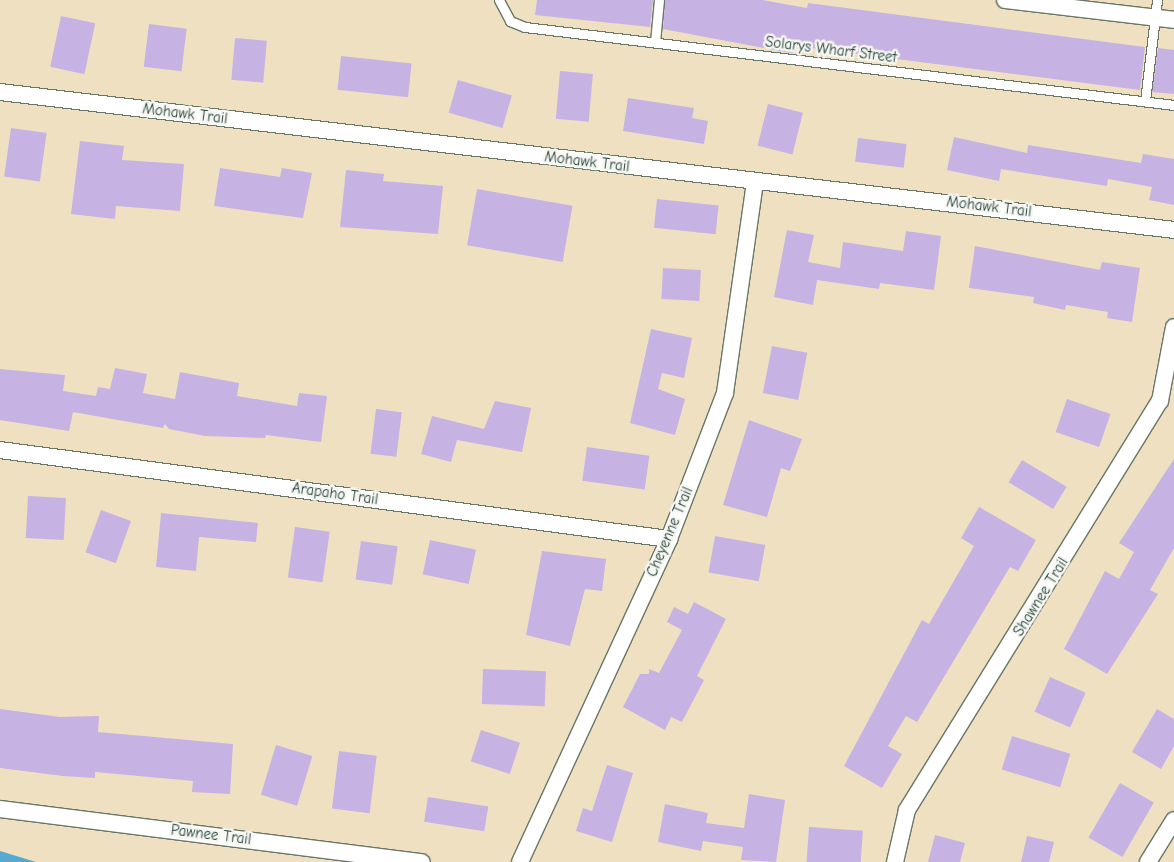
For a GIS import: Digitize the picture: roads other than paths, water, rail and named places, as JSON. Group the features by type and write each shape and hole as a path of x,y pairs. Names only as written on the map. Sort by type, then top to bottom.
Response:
{"street":[{"path":"1005,0 1174,20"},
{"name":"Mohawk Trail","path":"0,92 1174,230"},
{"name":"Cheyenne Trail","path":"520,862 669,538 725,393 755,182"},
{"name":"Shawnee Trail","path":"895,862 907,810 1160,401 1174,327"},
{"name":"Arapaho Trail","path":"0,450 669,538"},
{"name":"Pawnee Trail","path":"0,809 422,862"},
{"path":"1148,862 1174,820"}],"lane":[{"name":"Solarys Wharf Street","path":"499,0 510,21 525,27 1174,105"},
{"path":"655,42 660,0"},
{"path":"1145,101 1157,0"}],"water":[{"path":"0,851 36,862 0,862"}]}
